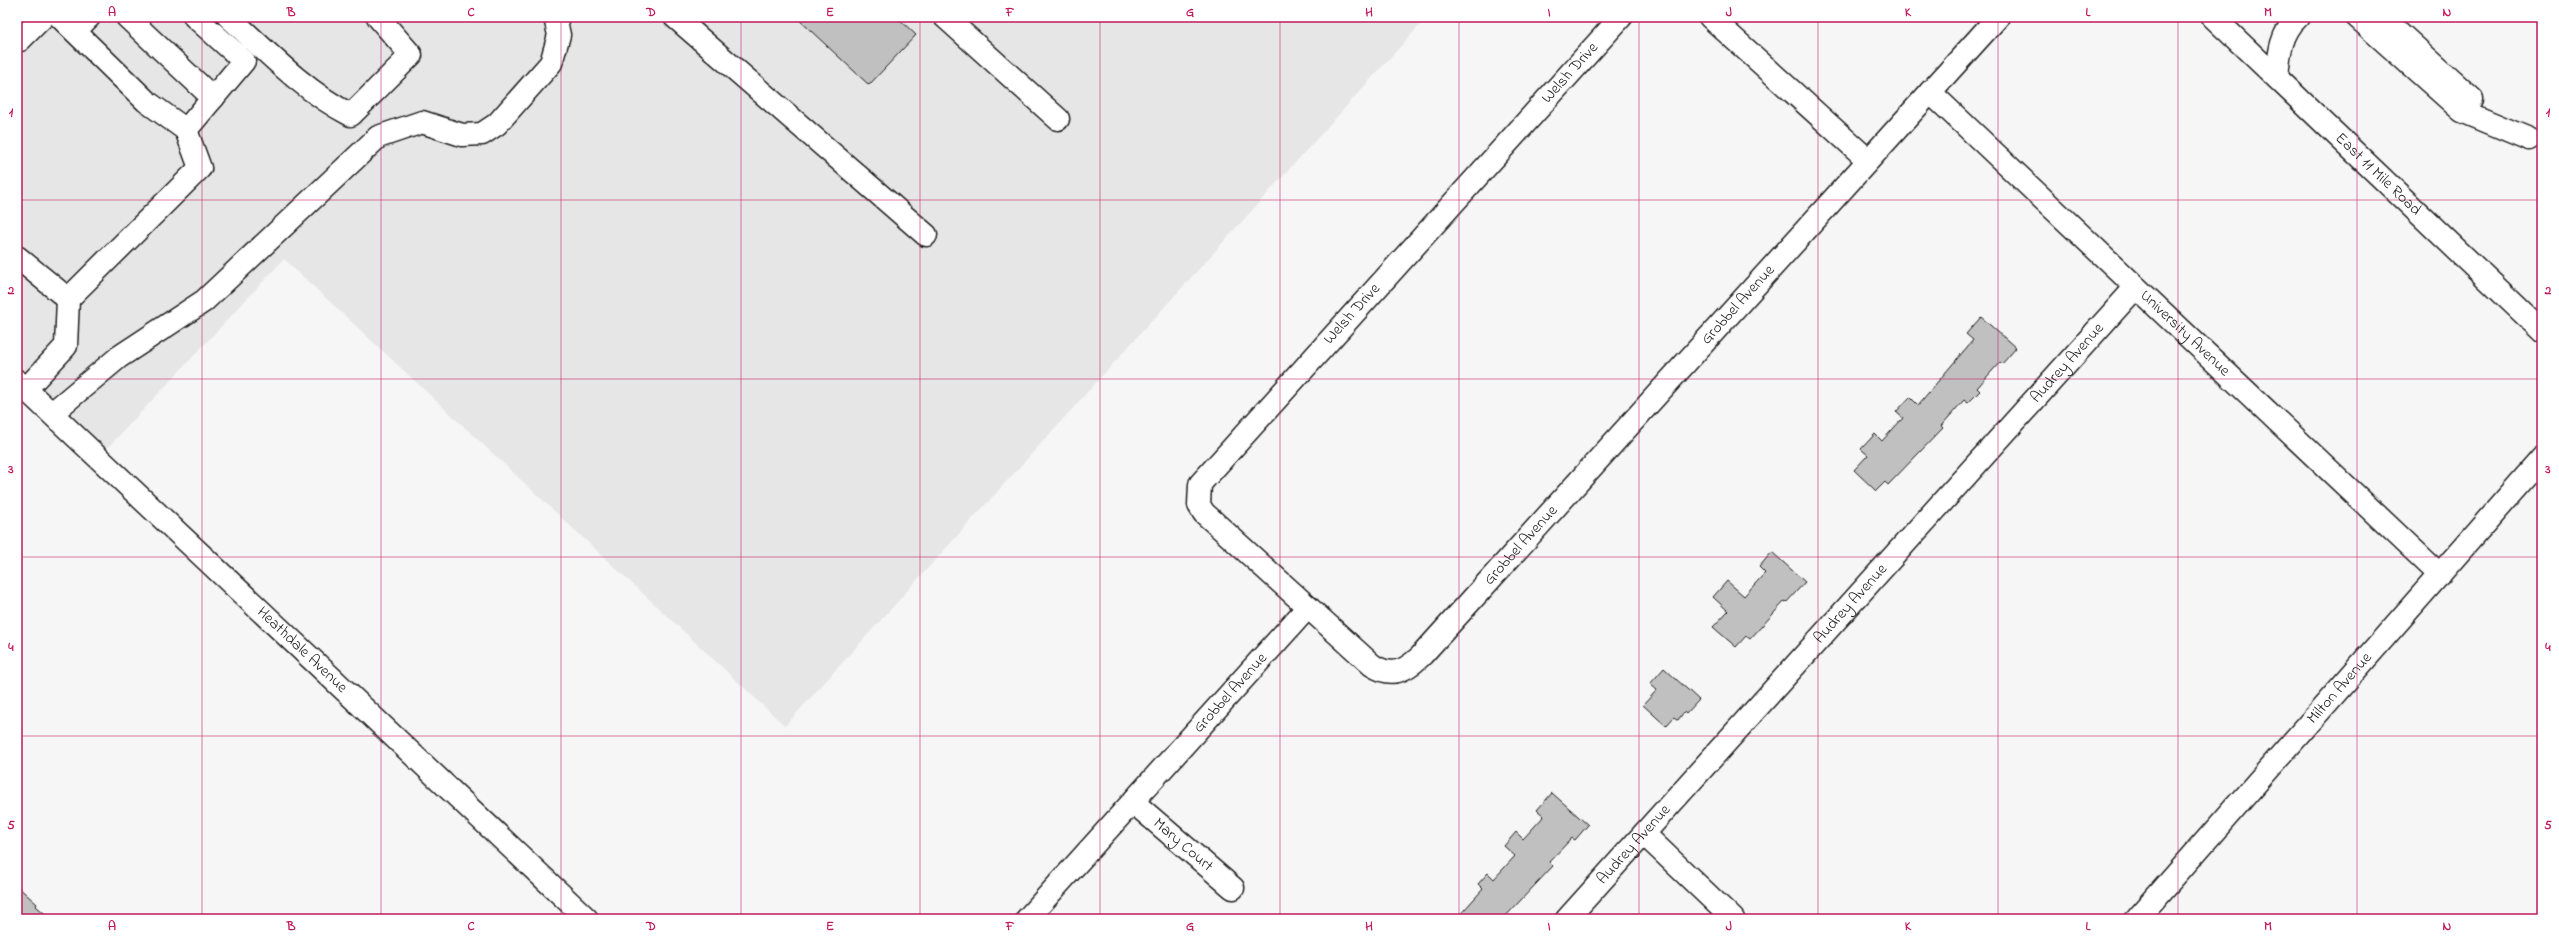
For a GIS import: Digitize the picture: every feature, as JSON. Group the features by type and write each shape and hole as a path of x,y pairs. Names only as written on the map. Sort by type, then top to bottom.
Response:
{"street":[{"path":"18,40 43,17"},
{"path":"127,17 213,98"},
{"path":"186,130 244,61 195,17"},
{"path":"229,17 305,87 328,103 351,115 410,55 378,17"},
{"path":"52,413 119,356 204,301 378,137 422,122 462,135 482,134 497,124 551,63 559,35 555,17"},
{"path":"675,17 926,235"},
{"path":"945,17 1058,119"},
{"name":"Welsh Drive","path":"1308,608 1204,513 1199,505 1200,484 1621,17"},
{"path":"1710,17 1868,160"},
{"name":"Grobbel Avenue","path":"1027,919 1308,608 1378,669 1393,673 1411,665 1998,17"},
{"name":"East 11 Mile Road","path":"2213,17 2542,332"},
{"path":"2277,78 2280,52 2285,34 2298,17"},
{"path":"2357,17 2462,111 2536,143"},
{"path":"2382,17 2459,89 2494,116 2536,143"},
{"path":"22,385 66,346 68,299 200,168 186,130 146,101 74,22"},
{"name":"University Avenue","path":"1930,92 2135,288 2440,575"},
{"path":"17,257 68,299"},
{"name":"Audrey Avenue","path":"1567,919 2135,288"},
{"name":"Heathdale Avenue","path":"22,385 587,919"},
{"name":"Milton Avenue","path":"2137,919 2542,458"},
{"name":"Mary Court","path":"1133,802 1233,888"},
{"path":"1644,834 1733,919"}],"shaded area":[{"path":"17,17 1427,17 785,726 284,259 102,454 17,372"}],"building":[{"path":"796,17 897,17 916,35 869,85"},
{"path":"1981,317 2016,348 2002,364 2000,362 1977,388 1980,391 1968,403 1964,400 1941,426 1943,428 1888,485 1885,482 1876,491 1854,470 1868,455 1861,449 1875,434 1882,441 1903,418 1896,412 1910,397 1918,405 1973,340 1966,334"},
{"path":"1772,552 1805,582 1786,603 1784,602 1750,639 1746,636 1736,647 1713,627 1728,611 1713,597 1727,581 1744,596 1765,573 1759,567"},
{"path":"1664,668 1699,700 1686,714 1684,712 1678,720 1674,717 1666,726 1643,705 1657,690 1650,684"},
{"path":"1552,793 1588,825 1575,840 1572,838 1549,862 1553,866 1503,919 1456,919 1483,889 1478,884 1488,873 1494,879 1515,856 1504,846 1516,832 1523,839 1544,816 1537,810"},
{"path":"17,886 37,904 36,906 51,919 17,919"}]}
